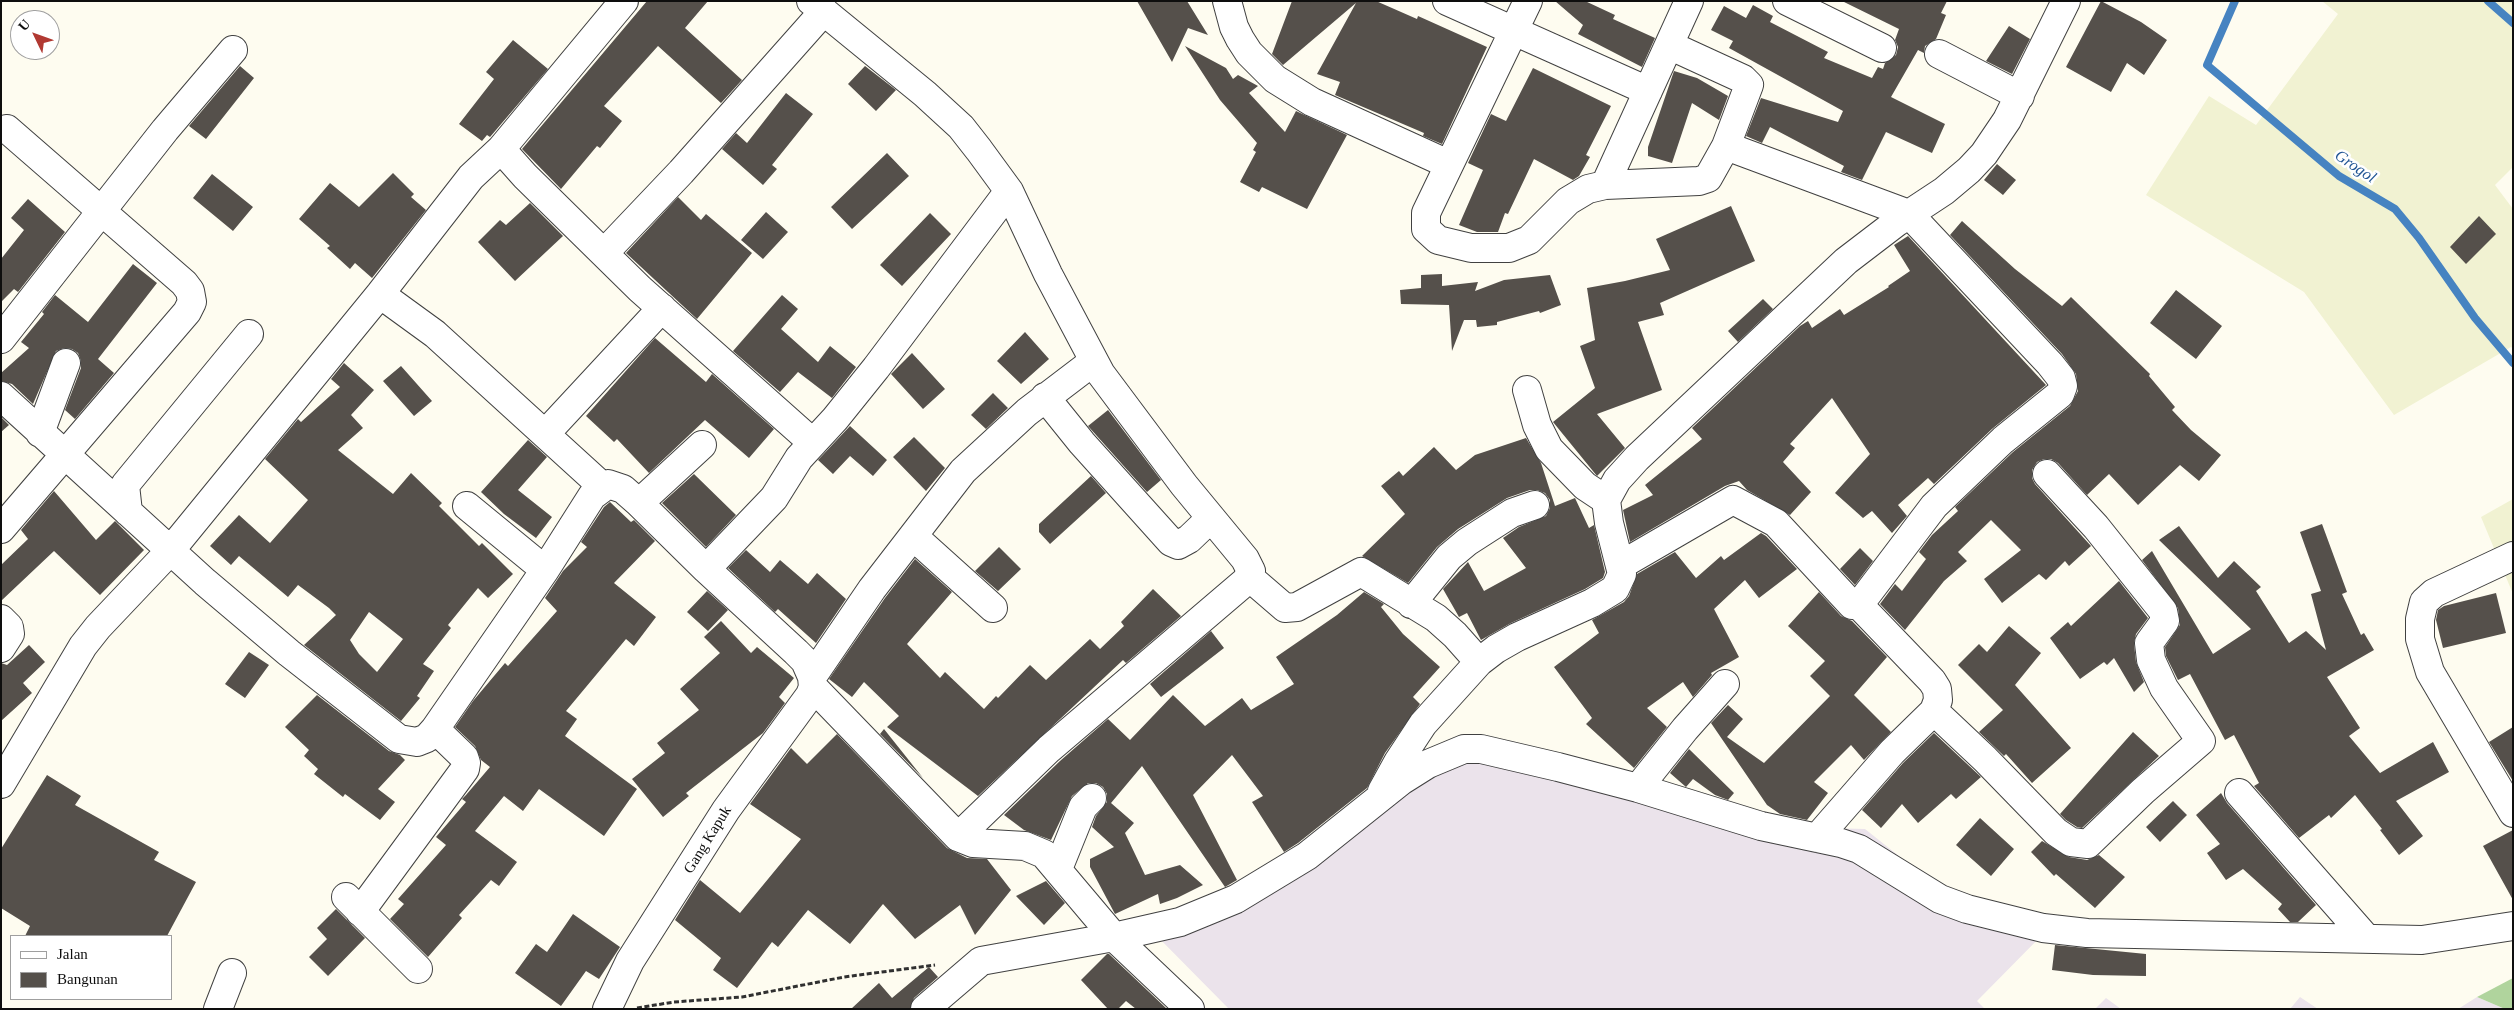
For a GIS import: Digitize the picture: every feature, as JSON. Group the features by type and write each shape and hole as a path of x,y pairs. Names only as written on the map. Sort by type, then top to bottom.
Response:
{"street":[{"path":"1,784 83,646 98,627 170,551 380,294 471,177 501,149 624,1"},
{"path":"1228,1 1234,28 1240,39 1259,64 1275,79 1312,102 1448,164"},
{"path":"1447,1 1648,91"},
{"path":"1528,1 1448,164 1426,214 1426,229 1438,240 1471,248 1495,250 1517,246 1529,240 1576,194 1588,189 1606,185 1703,180 1713,172 1726,146 1748,88 1748,83 1669,45"},
{"path":"1606,185 1689,1"},
{"path":"1788,1 1882,48"},
{"path":"1377,801 1398,762 1423,724 1479,662 1496,649 1517,637 1609,593 1620,582 1621,565 1609,524 1606,500 1617,480 1637,458 1846,261 1909,214 1944,191 1969,170 1996,137 2020,96 2066,1"},
{"path":"604,253 681,172 817,6 891,64 961,127 996,171 1009,191 1048,274 1094,361 1121,404 1211,518 1246,559 1251,571 1250,577 1049,749 958,837"},
{"path":"1,338 165,130 233,50"},
{"path":"1939,54 2020,96"},
{"path":"1,529 66,457 188,312 192,302 190,291 184,283 7,129"},
{"path":"1726,146 1909,214 2061,378 2060,394 2003,440 1934,506 1859,606"},
{"path":"501,149 604,253 662,308 813,443"},
{"path":"706,569 774,498 800,458 876,368 1009,191"},
{"path":"380,294 435,334 603,486"},
{"path":"546,433 662,308"},
{"path":"128,512 124,485 249,334"},
{"name":"Gang Kapuk","path":"608,1009 630,961 726,810 813,682 872,590 963,471 998,437 1045,397 1094,361"},
{"path":"40,433 66,363"},
{"path":"1527,390 1537,425 1549,449 1585,486 1606,500"},
{"path":"1,396 170,551 289,653 388,732 408,742 418,742 426,738 435,729 545,570 592,496 608,484 618,486 639,503 706,569 805,661 813,682 958,837 973,843 1025,846 1044,854 1114,937 1190,1009"},
{"path":"1045,397 1082,443 1171,542 1178,545 1189,539 1211,518"},
{"path":"639,503 702,445"},
{"path":"1934,711 2056,832 2071,842 2088,844 2143,791 2201,741 2164,688 2151,660 2149,643 2165,621 2163,611 2096,527 2047,474"},
{"path":"1621,565 1733,500 1776,523 1846,599 1856,607 1859,606 1932,681 1937,689 1938,700 1934,711 1892,752 1817,838"},
{"path":"1411,604 1449,557 1467,542 1512,513 1535,505"},
{"path":"467,506 545,570"},
{"path":"913,536 993,608"},
{"path":"2513,556 2434,592 2424,602 2420,619 2420,639 2430,672 2513,813"},
{"path":"1250,577 1285,608 1297,607 1361,572 1444,624 1479,662"},
{"path":"1,619 9,627 10,634 1,648"},
{"path":"1638,788 1684,729 1726,684"},
{"path":"418,969 353,905 465,769 464,757 435,729"},
{"path":"925,1009 981,961 1114,937 1180,922 1236,899 1307,856 1401,781 1428,764 1464,749 1502,753 1638,788 1761,826 1817,838 1858,850 1940,899 1967,909 2043,928 2086,933 2422,940 2513,926"},
{"path":"2240,793 2367,940"},
{"path":"1058,869 1083,807 1092,798"},
{"path":"218,1009 232,973"}],"path":[{"path":"634,1009 674,1002 742,998 908,967 981,961"}],"shaded area":[{"path":"1458,741 1788,827 1865,829 1929,880 2050,927 1977,1001 1985,1009 1229,1009 1148,927 1269,868"},
{"path":"2300,997 2318,1009 2290,1009"},
{"path":"2477,997 2505,1009 2458,1009"},
{"path":"2106,998 2121,1009 2095,1009"}],"green space":[{"path":"2322,1 2513,1 2513,167 2495,185 2513,209 2513,349 2511,347 2394,415 2304,292 2146,195 2209,96 2256,125 2338,14"},
{"path":"2513,499 2513,594 2481,517"},
{"path":"2513,978 2513,1009 2505,1009 2477,997"}],"building":[{"path":"647,1 708,1 685,28 742,80 721,103 658,46 604,106 622,121 600,148 597,146 561,189 522,149"},
{"path":"1137,1 1187,1 1208,35 1188,28 1172,62"},
{"path":"1292,1 1376,1 1417,19 1418,16 1487,47 1442,144 1423,136 1424,133 1335,95 1340,82 1317,74 1356,3 1283,65 1272,54"},
{"path":"1555,1 1585,1 1615,15 1613,19 1655,38 1642,67 1578,34 1583,25"},
{"path":"1842,1 1947,1 1941,13 1946,15 1936,39 1925,46 1924,53 1918,50 1891,97 1945,124 1932,153 1886,132 1862,180 1841,172 1844,166 1770,127 1762,143 1746,136 1761,98 1838,122 1843,111 1729,48 1733,41 1711,30 1724,6 1746,18 1753,5 1773,16 1770,22 1828,52 1824,58 1872,78 1878,67 1883,69 1885,63 1896,55 1898,47 1895,40 1899,29"},
{"path":"2101,1 2141,22 2167,40 2144,75 2127,63 2111,92 2066,67"},
{"path":"2009,26 2030,39 2012,74 1986,61"},
{"path":"513,40 548,69 490,137 487,135 482,141 459,124 494,79 486,72"},
{"path":"1185,46 1226,68 1233,79 1238,75 1258,86 1249,93 1285,132 1296,111 1347,135 1307,209 1262,187 1259,192 1240,182 1256,152 1253,150 1257,143 1220,100"},
{"path":"240,66 254,78 206,139 189,126"},
{"path":"865,66 896,90 876,111 848,84"},
{"path":"1533,68 1611,106 1586,155 1590,157 1579,176 1573,180 1534,159 1508,214 1505,213 1498,232 1477,232 1459,225 1483,170 1468,163 1491,114 1506,121"},
{"path":"1674,71 1697,78 1728,96 1719,120 1692,103 1672,163 1648,156 1648,147"},
{"path":"786,93 813,114 772,165 777,169 763,185 722,149 736,133 747,143"},
{"path":"887,153 909,176 852,229 831,207"},
{"path":"1997,164 2016,180 2003,195 1984,180"},
{"path":"393,173 414,194 411,197 426,210 372,278 355,263 350,269 327,248 330,246 299,219 330,183 359,207"},
{"path":"212,174 253,207 233,231 193,198"},
{"path":"678,197 701,220 706,214 752,253 697,319 626,253"},
{"path":"28,199 65,232 18,292 14,289 1,302 1,259 24,230 11,218"},
{"path":"530,203 563,236 515,281 478,242 500,220 506,225"},
{"path":"1731,206 1755,261 1660,303 1664,315 1638,322 1662,390 1597,414 1625,448 1597,476 1553,422 1595,388 1580,346 1595,340 1587,288 1670,270 1656,239"},
{"path":"766,212 788,232 763,259 741,240"},
{"path":"930,213 951,234 902,286 880,265"},
{"path":"2479,216 2496,234 2466,264 2450,247"},
{"path":"1962,221 2015,269 2062,306 2071,297 2150,374 2149,376 2175,407 2172,410 2191,430 2221,455 2199,481 2180,465 2138,505 2109,474 2087,495 2058,463 2051,459 2037,462 2032,470 2032,478 2035,484 2091,546 2069,566 2065,561 2046,580 2039,574 2002,603 1984,579 2021,550 1991,520 1958,552 1967,561 1944,581 1905,630 1880,604 1895,584 1902,591 1926,559 1919,552 1932,535 1958,511 1955,507 2013,452 2070,406 2078,391 2076,374 2062,354 1950,235"},
{"path":"1908,236 2046,385 1992,429 1934,484 1928,478 1898,505 1907,516 1892,533 1872,511 1863,518 1835,493 1870,454 1832,398 1790,444 1795,448 1783,462 1811,492 1790,515 1747,490 1739,481 1725,486 1630,542 1623,510 1653,495 1645,485 1702,439 1692,428 1800,326 1808,321 1812,328 1840,309 1844,315 1889,287 1910,271 1894,245"},
{"path":"133,264 157,283 98,359 114,373 75,419 65,410 81,368 78,353 72,349 64,348 56,351 33,404 12,384 1,381 1,373 29,348 21,342 44,314 42,312 55,295 88,322"},
{"path":"1442,274 1442,286 1478,282 1475,291 1504,280 1550,275 1561,305 1540,313 1539,311 1497,322 1497,325 1477,327 1476,320 1464,320 1452,351 1449,305 1401,304 1400,290 1421,288 1421,275"},
{"path":"2176,290 2222,326 2196,359 2150,323"},
{"path":"782,295 798,309 781,329 818,362 830,346 856,367 832,398 798,372 780,392 733,351"},
{"path":"1763,299 1773,309 1738,342 1728,331"},
{"path":"1025,332 1049,359 1021,384 997,361"},
{"path":"655,338 706,382 712,374 774,429 749,458 705,420 649,473 617,439 614,442 586,416"},
{"path":"912,353 945,389 923,409 891,374"},
{"path":"344,363 374,390 351,415 363,428 338,450 393,494 411,473 442,503 439,506 479,546 482,543 513,574 488,598 478,588 448,625 451,628 423,664 434,671 417,696 420,698 401,721 304,645 336,615 329,608 298,585 288,597 239,556 231,565 210,546 239,515 270,543 308,500 265,459 298,419 301,422 340,387 331,379","holes":["369,612 403,639 377,672 359,654 350,640"]},
{"path":"401,366 432,401 414,416 383,381"},
{"path":"993,393 1008,408 986,429 971,415"},
{"path":"1108,410 1161,480 1147,492 1088,426"},
{"path":"1,417 9,425 1,432"},
{"path":"850,426 887,460 873,476 850,456 833,474 818,460"},
{"path":"914,437 945,468 926,491 893,457"},
{"path":"1526,438 1541,463 1555,506 1575,498 1589,528 1594,525 1605,572 1603,578 1585,589 1511,623 1481,640 1467,613 1459,617 1443,589 1468,562 1484,591 1526,568 1503,538 1519,527 1546,516 1550,508 1550,500 1545,493 1530,490 1507,498 1458,529 1437,547 1408,583 1362,556 1405,514 1381,486 1399,471 1403,476 1434,447 1456,470 1475,455"},
{"path":"528,440 547,457 518,490 552,517 536,538 504,514 481,492"},
{"path":"694,474 736,515 706,547 662,503"},
{"path":"1091,476 1106,493 1050,544 1039,532 1039,524"},
{"path":"54,491 96,540 115,521 144,550 100,595 54,551 1,601 1,565 28,539 21,530"},
{"path":"610,502 631,522 634,520 655,541 614,583 656,617 634,646 626,639 566,711 577,719 565,736 637,789 604,836 539,789 523,811 504,796 475,831 517,862 499,886 491,880 459,915 462,918 428,957 390,919 404,904 398,899 446,845 436,837 466,802 462,799 490,767 481,760 475,746 455,727 473,701 505,663 508,666 557,611 545,598 563,571 587,547 581,542 604,507"},
{"path":"2322,524 2347,592 2342,594 2361,635 2364,633 2374,650 2327,677 2360,728 2349,736 2380,773 2433,742 2449,772 2396,801 2423,836 2399,855 2380,830 2382,829 2355,795 2331,818 2329,815 2299,838 2254,786 2259,783 2234,735 2225,740 2190,674 2178,680 2166,656 2165,647 2180,625 2178,608 2142,560 2152,551 2213,654 2251,629 2159,540 2179,526 2218,578 2234,561 2261,587 2256,591 2289,643 2306,631 2326,650 2311,594 2321,591 2300,532"},
{"path":"1761,533 1797,569 1759,598 1745,580 1714,609 1739,657 1711,673 1712,675 1693,697 1683,682 1647,708 1667,727 1634,768 1586,724 1592,718 1554,667 1599,633 1592,620 1624,602 1629,596 1637,574 1675,552 1696,578 1721,556 1724,560"},
{"path":"999,547 1021,569 998,591 975,571"},
{"path":"1860,548 1873,561 1855,585 1840,569"},
{"path":"746,550 770,572 780,560 808,584 817,573 846,599 816,643 778,609 775,612 728,568"},
{"path":"915,559 952,592 907,644 940,678 945,672 984,709 996,696 998,698 1030,665 1046,680 1090,639 1100,649 1124,626 1121,622 1153,589 1181,616 1126,663 1123,660 978,796 887,727 899,716 864,682 852,697 829,679 885,598"},
{"path":"2119,581 2148,618 2136,634 2134,644 2136,662 2144,682 2134,692 2114,658 2107,665 2104,662 2080,679 2050,638 2068,622 2071,626"},
{"path":"707,591 728,610 708,631 687,612"},
{"path":"1364,592 1384,604 1381,607 1403,634 1440,667 1413,697 1420,704 1385,753 1367,788 1284,852 1252,802 1263,796 1232,755 1193,795 1237,880 1225,887 1142,766 1111,803 1134,823 1125,833 1145,875 1180,865 1203,885 1177,898 1160,904 1158,894 1115,914 1090,867 1090,859 1114,847 1092,827 1096,816 1107,802 1107,794 1103,787 1096,783 1088,783 1072,796 1051,840 1024,830 1004,815 1060,761 1108,719 1130,740 1173,695 1205,726 1242,698 1251,710 1294,684 1276,657 1337,615"},
{"path":"1819,592 1841,616 1852,621 1887,657 1854,695 1891,732 1864,760 1851,745 1814,782 1828,793 1807,820 1780,814 1767,805 1711,723 1728,705 1743,719 1727,737 1764,763 1830,696 1810,676 1825,661 1788,626"},
{"path":"2496,593 2506,633 2443,648 2436,620 2438,610 2444,606"},
{"path":"721,621 751,653 757,647 794,678 779,697 785,703 763,733 686,793 689,796 663,817 632,779 665,753 657,743 699,710 680,689 720,653 704,637"},
{"path":"2009,626 2041,653 2015,685 2071,748 2032,783 2006,754 2004,756 1979,732 2003,710 1958,665 1979,644 1987,652"},
{"path":"1211,631 1224,648 1161,697 1150,684"},
{"path":"29,645 45,662 23,683 32,693 1,721 1,663 7,665"},
{"path":"249,652 269,665 245,698 225,684"},
{"path":"317,695 389,751 400,755 405,760 378,789 395,802 380,820 345,794 343,797 314,774 318,769 304,756 309,750 285,727"},
{"path":"2513,727 2513,781 2489,742"},
{"path":"884,729 923,778 880,734"},
{"path":"2133,732 2159,756 2082,828 2066,820 2060,814"},
{"path":"1934,733 1981,777 1956,799 1951,794 1918,823 1902,804 1881,828 1862,810 1903,763"},
{"path":"837,734 947,848 967,858 987,859 1011,890 975,935 960,905 915,939 883,904 850,944 808,910 778,947 772,942 737,988 713,970 721,958 675,920 700,880 740,913 801,839 750,804 791,748 807,764"},
{"path":"1689,749 1734,793 1728,800 1715,795 1693,779 1686,787 1670,773"},
{"path":"47,775 81,796 75,805 159,852 154,860 196,882 168,935 26,935 30,926 1,908 1,849"},
{"path":"2221,793 2227,803 2316,905 2298,922 2290,922 2278,909 2282,904 2243,869 2226,880 2207,853 2220,844 2196,815"},
{"path":"2173,801 2187,815 2160,842 2146,827"},
{"path":"1980,818 2014,849 1991,876 1956,845"},
{"path":"2513,830 2513,900 2483,846"},
{"path":"2042,841 2069,857 2087,860 2099,855 2125,877 2095,908 2056,874 2054,876 2031,852"},
{"path":"1046,881 1065,903 1044,925 1016,896"},
{"path":"336,909 365,938 328,976 309,957 327,939 317,928"},
{"path":"573,914 620,947 599,979 586,971 561,1006 515,973 536,944 547,952"},
{"path":"2055,945 2146,954 2146,976 2093,975 2052,970"},
{"path":"1107,954 1167,1009 1136,1009 1126,1001 1118,1009 1108,1009 1081,980"},
{"path":"929,967 938,977 914,998 910,1009 851,1009 879,983 892,998"}],"waterway":[{"name":"Grogol","path":"2235,1 2207,65 2339,176 2395,209 2419,238 2475,318 2513,363"},
{"name":"Grogol","path":"2488,1 2513,23"}]}
